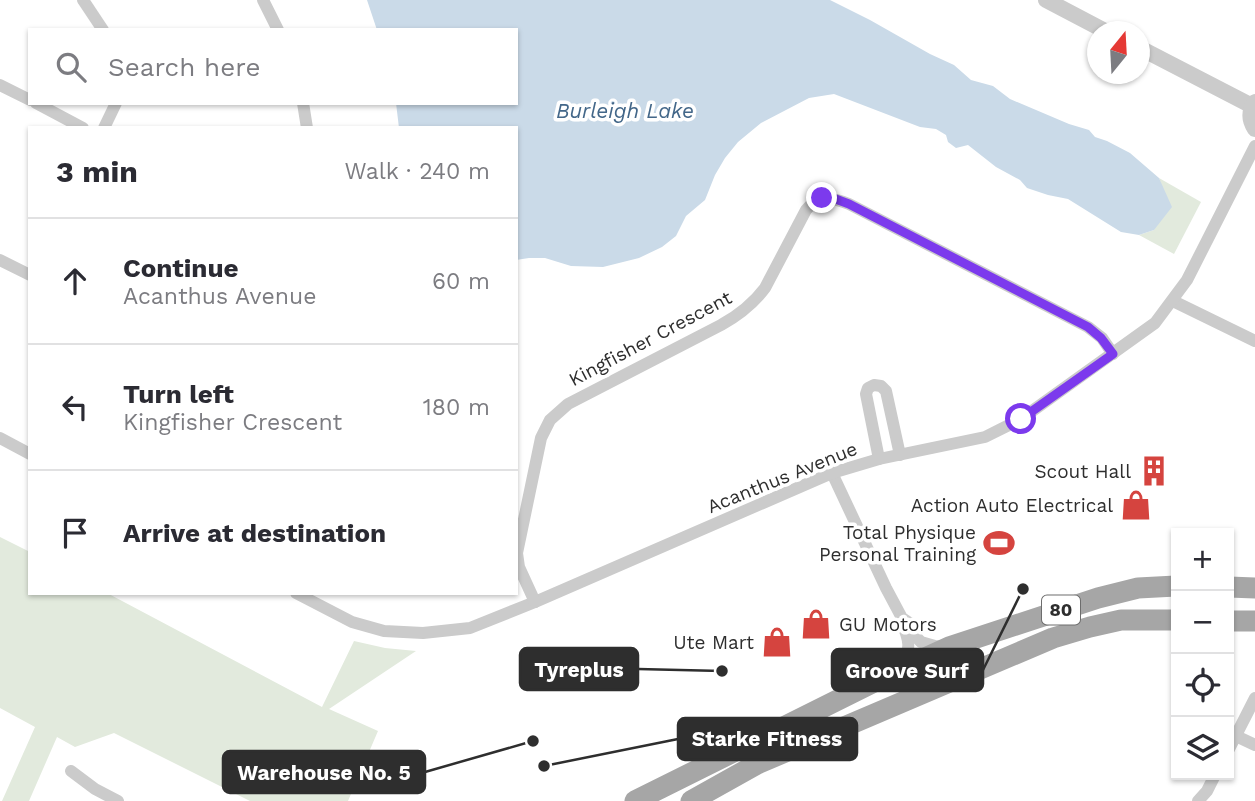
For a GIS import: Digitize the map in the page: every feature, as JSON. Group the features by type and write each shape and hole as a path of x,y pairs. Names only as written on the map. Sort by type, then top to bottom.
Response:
{"main road":[{"name":"80","path":"635,801 949,647 1129,589 1171,586"},
{"path":"1234,587 1255,587"},
{"name":"80","path":"704,797 757,764 1062,635 1121,620 1171,620"},
{"path":"1234,621 1255,621"}],"street":[{"path":"83,0 102,28"},
{"path":"263,0 277,28"},
{"path":"1046,0 1087,22"},
{"path":"1150,53 1254,104 1250,118 1255,129"},
{"path":"0,85 28,99"},
{"path":"40,105 79,126"},
{"path":"105,126 115,105"},
{"path":"303,105 307,126"},
{"name":"Acanthus Avenue","path":"300,595 362,626 384,631 423,633 470,628 832,473 879,459 985,437 1021,419 1155,323 1187,280 1255,146"},
{"name":"Kingfisher Crescent","path":"518,548 541,438 550,420 568,404 721,325 750,306 765,288 806,210 822,198 833,198 849,204 1088,327 1113,354"},
{"path":"0,260 28,274"},
{"path":"1173,301 1255,341"},
{"path":"879,459 866,394 874,385 881,386 886,391 900,455"},
{"path":"0,438 28,453"},
{"path":"832,473 902,618 902,626 909,643 908,650 892,673"},
{"name":"Kingfisher Crescent","path":"518,560 535,602"},
{"path":"902,618 908,622 921,642 949,647"},
{"path":"1234,740 1249,723 1255,698"},
{"path":"1236,736 1255,746"},
{"path":"71,771 95,789 118,801"},
{"path":"1198,801 1212,780"}],"shaded area":[{"path":"1159,178 1201,202 1174,254 1139,235 1154,230 1163,190"},
{"path":"0,537 28,551 28,595 111,595 322,707 354,641 416,651 329,709 378,731 348,801 250,801 114,733 75,747 57,737 29,801 2,801 35,727 0,708"}],"water":[{"name":"Burleigh Lake","path":"367,0 830,0 954,65 971,80 993,86 1010,99 1089,130 1095,137 1130,153 1159,178 1172,207 1154,230 1139,235 1121,232 1068,199 1027,188 1020,180 996,167 968,145 956,148 948,142 946,135 936,129 920,127 834,94 809,98 761,123 738,142 715,175 705,200 686,216 676,236 662,247 639,258 603,267 571,266 545,258 518,260 518,126 399,126 396,105 518,105 518,28 376,28"}],"place":[{"name":"Scout Hall","path":"1154,471"},
{"name":"Action Auto Electrical","path":"1136,505"},
{"name":"Total Physique Personal Training","path":"999,543"},
{"name":"Groove Surf","path":"1023,589"},
{"name":"GU Motors","path":"816,624"},
{"name":"Ute Mart","path":"777,642"},
{"name":"Tyreplus","path":"722,671"},
{"name":"Warehouse No. 5","path":"533,741"},
{"name":"Starke Fitness","path":"544,766"}],"route":[{"path":"822,198 833,198 849,204 1088,327 1101,338 1113,354 1021,419"}]}
